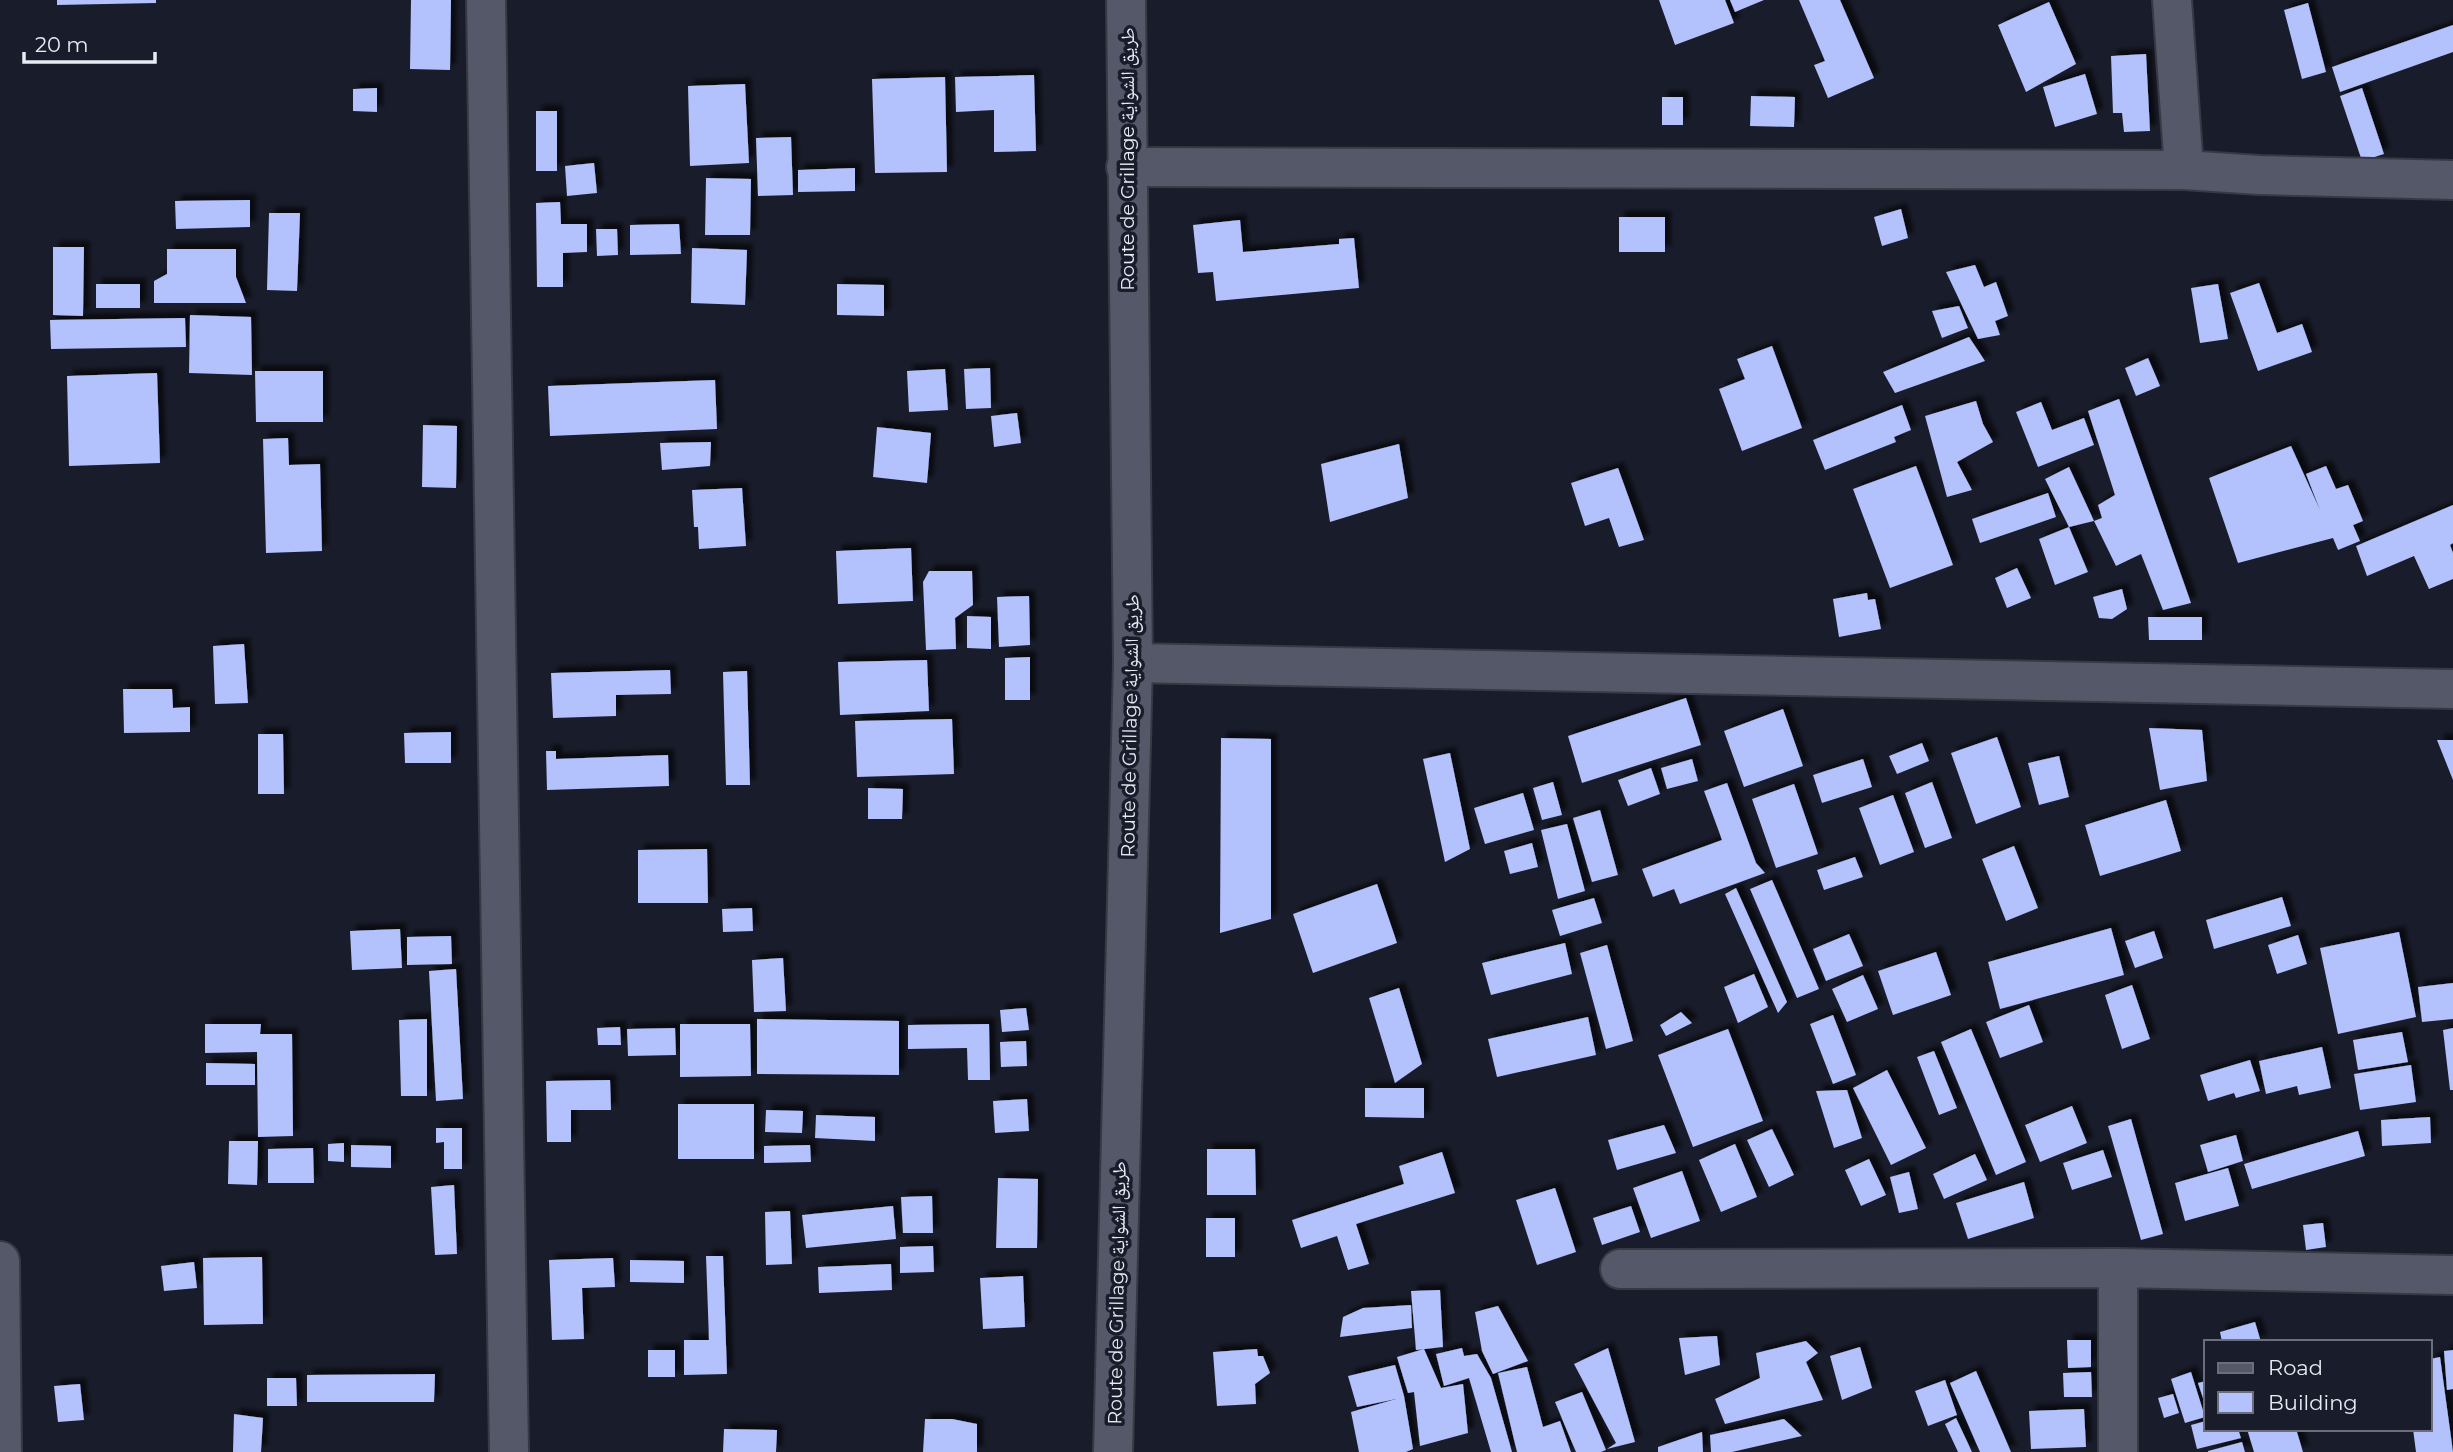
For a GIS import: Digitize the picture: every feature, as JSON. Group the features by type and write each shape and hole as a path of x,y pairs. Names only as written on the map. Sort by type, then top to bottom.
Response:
{"street":[{"path":"486,0 509,1452"},
{"name":"Route de Grillage طريق الشواية","path":"1113,1452 1133,663 1126,0"},
{"path":"2172,0 2184,170"},
{"path":"1126,167 2184,170 2259,175 2453,180"},
{"path":"1133,663 2453,689"},
{"path":"0,1261 2,1452"},
{"path":"1620,1269 2118,1268 2453,1275"},
{"path":"2118,1268 2118,1452"}],"building":[{"path":"57,0 156,0 156,3 57,5"},
{"path":"411,0 451,0 450,70 410,69"},
{"path":"1659,0 1725,0 1734,23 1675,45"},
{"path":"1730,0 1764,0 1735,12"},
{"path":"1799,0 1840,0 1874,78 1828,98 1814,65 1825,61"},
{"path":"2049,2 2076,64 2026,92 1998,25"},
{"path":"2308,3 2326,72 2302,79 2284,10"},
{"path":"2453,25 2453,52 2340,92 2332,67"},
{"path":"2146,54 2150,131 2124,132 2122,113 2113,113 2111,56"},
{"path":"2085,74 2097,114 2055,127 2043,87"},
{"path":"1034,75 1036,151 994,152 994,110 956,112 955,77"},
{"path":"945,77 947,172 875,173 872,79"},
{"path":"745,84 749,163 690,166 688,86"},
{"path":"377,88 377,112 353,111 353,89"},
{"path":"2362,88 2384,154 2362,161 2340,96"},
{"path":"1751,96 1795,97 1794,127 1750,126"},
{"path":"1662,97 1683,97 1683,125 1662,125"},
{"path":"536,111 557,111 557,171 536,171"},
{"path":"791,137 793,195 758,196 756,138"},
{"path":"594,163 597,193 567,196 565,166"},
{"path":"855,168 855,191 798,192 798,170"},
{"path":"706,178 751,179 750,235 705,235"},
{"path":"250,200 250,227 176,229 175,201"},
{"path":"560,202 561,224 587,224 587,252 563,253 563,287 537,287 536,203"},
{"path":"1901,209 1908,238 1882,246 1874,217"},
{"path":"269,213 300,213 297,291 267,290"},
{"path":"1619,217 1665,217 1665,252 1619,252"},
{"path":"1240,220 1243,252 1339,244 1339,239 1354,238 1359,288 1216,301 1213,272 1198,273 1193,225"},
{"path":"679,224 681,254 630,255 630,225"},
{"path":"596,229 617,229 618,255 597,256"},
{"path":"53,247 84,247 83,316 53,315"},
{"path":"692,248 747,250 745,305 691,303"},
{"path":"167,249 236,249 236,277 246,303 154,303 154,281 167,274"},
{"path":"1975,265 1984,287 1996,282 2008,316 1995,321 2000,335 1978,339 1946,272"},
{"path":"2259,283 2277,333 2302,324 2312,352 2258,371 2230,293"},
{"path":"96,284 140,284 140,308 96,308"},
{"path":"837,284 884,285 884,316 837,315"},
{"path":"2218,284 2228,339 2200,343 2191,288"},
{"path":"1959,306 1968,328 1942,338 1932,311"},
{"path":"190,315 251,317 252,375 189,373"},
{"path":"185,318 186,347 51,349 50,320"},
{"path":"1969,337 1985,361 1895,393 1883,372"},
{"path":"1772,346 1802,428 1742,451 1719,389 1745,379 1737,359"},
{"path":"2148,358 2160,386 2136,396 2125,368"},
{"path":"990,368 991,408 966,409 964,369"},
{"path":"945,369 948,410 909,412 907,371"},
{"path":"255,371 323,371 323,422 256,422"},
{"path":"157,373 160,463 69,466 67,376"},
{"path":"715,380 717,429 550,436 548,386"},
{"path":"2119,399 2191,603 2163,610 2141,554 2116,566 2094,521 2102,518 2098,505 2115,495 2088,411"},
{"path":"1976,401 1983,424 1993,442 1957,462 1972,490 1947,497 1925,416"},
{"path":"2041,402 2052,430 2084,418 2094,445 2038,467 2016,412"},
{"path":"1902,405 1911,430 1894,437 1896,442 1825,470 1813,440"},
{"path":"1017,413 1021,443 994,447 991,416"},
{"path":"423,425 457,426 456,488 422,487"},
{"path":"877,427 931,433 927,483 873,477"},
{"path":"288,438 289,465 320,464 322,551 266,553 263,439"},
{"path":"711,442 710,466 662,470 660,443"},
{"path":"1399,444 1408,498 1330,522 1321,464"},
{"path":"2291,446 2320,510 2306,474 2326,466 2336,489 2348,485 2363,521 2353,525 2360,541 2338,550 2333,538 2238,563 2209,478"},
{"path":"1916,466 1953,565 1890,588 1853,489"},
{"path":"2069,467 2094,521 2069,527 2045,479"},
{"path":"1618,468 1644,540 1619,547 1609,518 1585,526 1571,483"},
{"path":"742,488 746,546 699,549 698,527 694,527 692,490"},
{"path":"2048,493 2056,517 1980,543 1972,519"},
{"path":"2453,505 2453,543 2450,545 2453,553 2453,579 2429,589 2414,556 2367,576 2356,546"},
{"path":"2069,527 2088,572 2055,585 2039,539"},
{"path":"911,548 913,601 838,604 836,551"},
{"path":"2017,568 2031,598 2007,608 1995,578"},
{"path":"929,571 972,571 973,605 955,618 956,649 926,650 923,582"},
{"path":"2122,589 2127,609 2112,619 2099,618 2093,597"},
{"path":"1867,593 1868,600 1875,599 1881,629 1839,637 1833,599"},
{"path":"1029,596 1030,645 999,647 997,597"},
{"path":"967,616 991,617 991,649 967,648"},
{"path":"2148,617 2202,617 2202,640 2149,640"},
{"path":"244,644 248,703 215,704 213,646"},
{"path":"1030,657 1030,700 1005,700 1005,658"},
{"path":"927,660 929,711 840,715 838,662"},
{"path":"670,670 671,694 616,695 616,716 553,718 551,673"},
{"path":"747,671 750,785 726,785 723,672"},
{"path":"123,689 172,689 173,708 190,707 190,732 124,733"},
{"path":"1686,698 1701,745 1582,783 1568,736"},
{"path":"1783,709 1803,766 1744,787 1724,731"},
{"path":"952,719 954,774 857,777 855,721"},
{"path":"2149,728 2202,730 2207,781 2160,790"},
{"path":"451,732 451,763 405,763 404,733"},
{"path":"258,734 283,734 284,794 258,794"},
{"path":"1997,737 2021,807 1976,824 1951,753"},
{"path":"1221,738 1271,739 1271,919 1220,933"},
{"path":"2437,740 2453,740 2453,780"},
{"path":"1922,743 1929,761 1897,774 1889,756"},
{"path":"546,751 556,751 556,759 668,755 669,786 547,790"},
{"path":"1450,753 1470,849 1445,862 1423,759"},
{"path":"2059,756 2069,797 2039,805 2028,763"},
{"path":"1692,759 1698,781 1667,789 1661,768"},
{"path":"1863,759 1872,787 1822,803 1813,775"},
{"path":"1651,768 1660,794 1628,806 1618,780"},
{"path":"1553,782 1562,815 1542,820 1533,788"},
{"path":"1932,782 1952,838 1925,848 1905,793"},
{"path":"1727,783 1756,863 1765,873 1680,904 1674,889 1653,897 1642,869 1722,840 1704,791"},
{"path":"1794,784 1818,854 1776,868 1752,799"},
{"path":"868,788 903,789 902,819 868,819"},
{"path":"1523,793 1534,830 1485,844 1474,808"},
{"path":"1893,795 1914,852 1880,865 1859,808"},
{"path":"2166,800 2181,851 2100,876 2085,825"},
{"path":"1600,810 1618,875 1592,882 1573,818"},
{"path":"1567,824 1585,891 1558,899 1541,830"},
{"path":"1532,843 1538,867 1510,874 1504,851"},
{"path":"2014,846 2038,908 2006,921 1982,859"},
{"path":"707,849 708,903 638,903 638,850"},
{"path":"1855,857 1863,877 1824,890 1817,870"},
{"path":"1772,880 1819,989 1797,998 1750,889"},
{"path":"1377,884 1397,943 1313,973 1293,914"},
{"path":"1736,888 1787,1002 1778,1013 1725,894"},
{"path":"2282,897 2291,926 2214,949 2206,920"},
{"path":"1594,898 1602,923 1560,936 1552,910"},
{"path":"752,908 753,931 723,932 722,909"},
{"path":"2111,928 2124,975 2000,1009 1988,962"},
{"path":"400,929 402,968 352,970 350,931"},
{"path":"2154,931 2163,958 2135,968 2125,941"},
{"path":"2399,932 2416,1017 2338,1034 2320,948"},
{"path":"1849,934 1863,966 1826,981 1813,949"},
{"path":"2298,935 2307,964 2277,974 2268,945"},
{"path":"451,936 452,964 407,965 407,937"},
{"path":"1565,943 1572,974 1491,995 1482,963"},
{"path":"1607,945 1633,1041 1606,1049 1580,953"},
{"path":"1936,952 1951,995 1893,1015 1878,971"},
{"path":"783,958 786,1011 754,1012 752,960"},
{"path":"456,969 463,1099 436,1101 429,971"},
{"path":"1754,974 1768,1007 1738,1023 1724,987"},
{"path":"1863,975 1878,1009 1847,1022 1832,989"},
{"path":"2453,983 2453,1019 2422,1022 2418,987"},
{"path":"2132,985 2150,1039 2122,1049 2105,995"},
{"path":"1399,988 1422,1064 1395,1083 1369,998"},
{"path":"2029,1005 2043,1042 2000,1058 1986,1022"},
{"path":"1026,1008 1029,1030 1002,1032 1000,1010"},
{"path":"1681,1012 1692,1023 1666,1036 1660,1025"},
{"path":"1833,1015 1856,1075 1833,1084 1810,1024"},
{"path":"1588,1017 1596,1055 1497,1077 1488,1039"},
{"path":"427,1019 427,1096 401,1096 399,1020"},
{"path":"757,1019 899,1021 899,1075 757,1074"},
{"path":"205,1024 261,1024 260,1034 292,1034 293,1136 258,1137 257,1052 205,1053"},
{"path":"680,1024 750,1024 751,1076 680,1077"},
{"path":"989,1024 990,1080 968,1080 967,1048 908,1049 908,1025"},
{"path":"620,1027 621,1045 598,1045 597,1028"},
{"path":"675,1028 676,1055 628,1056 627,1029"},
{"path":"2453,1028 2453,1090 2450,1090 2443,1030"},
{"path":"1728,1029 1763,1121 1693,1147 1658,1055"},
{"path":"1971,1029 2026,1162 1996,1175 1941,1042"},
{"path":"2402,1032 2408,1062 2358,1070 2353,1040"},
{"path":"1026,1041 1027,1066 1001,1067 1000,1042"},
{"path":"2322,1047 2331,1088 2299,1095 2297,1086 2266,1094 2259,1061"},
{"path":"1934,1051 1957,1108 1939,1115 1917,1057"},
{"path":"2250,1060 2260,1091 2236,1098 2234,1093 2208,1101 2200,1075"},
{"path":"206,1063 255,1064 255,1085 206,1085"},
{"path":"2411,1065 2416,1102 2360,1110 2354,1074"},
{"path":"1887,1070 1926,1148 1891,1165 1853,1088"},
{"path":"610,1080 611,1110 571,1110 571,1142 547,1142 546,1081"},
{"path":"1365,1088 1424,1088 1424,1118 1365,1117"},
{"path":"1847,1090 1862,1138 1834,1148 1816,1091"},
{"path":"1027,1099 1029,1131 995,1133 993,1101"},
{"path":"678,1104 754,1104 754,1159 678,1159"},
{"path":"2072,1106 2087,1143 2040,1162 2025,1125"},
{"path":"766,1110 803,1111 802,1133 765,1132"},
{"path":"816,1115 875,1117 875,1141 815,1138"},
{"path":"2430,1117 2431,1143 2382,1146 2381,1120"},
{"path":"2131,1119 2163,1234 2141,1240 2108,1126"},
{"path":"1664,1125 1676,1153 1617,1170 1608,1140"},
{"path":"436,1128 462,1128 462,1169 444,1169 444,1142 436,1143"},
{"path":"1772,1129 1794,1175 1769,1187 1747,1140"},
{"path":"2358,1131 2365,1156 2252,1189 2244,1164"},
{"path":"2236,1135 2243,1161 2208,1172 2200,1145"},
{"path":"229,1141 258,1141 257,1185 228,1184"},
{"path":"344,1143 344,1162 328,1161 328,1144"},
{"path":"1735,1144 1757,1197 1721,1212 1699,1160"},
{"path":"351,1145 391,1146 391,1168 351,1167"},
{"path":"810,1145 811,1162 764,1163 764,1146"},
{"path":"313,1148 314,1183 268,1183 268,1149"},
{"path":"1207,1149 1255,1149 1256,1195 1207,1195"},
{"path":"2103,1150 2112,1177 2072,1190 2063,1163"},
{"path":"1442,1152 1455,1193 1356,1224 1369,1264 1348,1270 1337,1236 1301,1248 1292,1220 1404,1184 1399,1166"},
{"path":"1975,1154 1987,1180 1944,1199 1933,1174"},
{"path":"1869,1159 1886,1195 1861,1206 1845,1170"},
{"path":"2228,1168 2239,1206 2185,1221 2175,1183"},
{"path":"1682,1171 1700,1221 1651,1238 1633,1188"},
{"path":"1909,1172 1918,1209 1899,1213 1890,1177"},
{"path":"998,1178 1038,1179 1037,1248 996,1248"},
{"path":"2024,1182 2034,1218 1968,1239 1956,1203"},
{"path":"454,1185 457,1254 435,1255 431,1187"},
{"path":"1555,1188 1576,1252 1537,1265 1516,1200"},
{"path":"932,1196 933,1233 903,1233 901,1197"},
{"path":"893,1206 896,1239 806,1248 802,1215"},
{"path":"1631,1206 1640,1232 1602,1245 1593,1218"},
{"path":"790,1211 792,1264 766,1265 765,1212"},
{"path":"1206,1218 1235,1218 1235,1257 1206,1257"},
{"path":"2323,1223 2326,1247 2306,1250 2303,1225"},
{"path":"933,1246 934,1272 900,1273 900,1247"},
{"path":"706,1256 723,1256 727,1374 684,1375 684,1340 709,1340"},
{"path":"262,1257 263,1324 204,1325 203,1258"},
{"path":"613,1258 615,1287 582,1288 584,1339 552,1340 549,1260"},
{"path":"630,1260 684,1261 684,1283 630,1282"},
{"path":"194,1262 197,1288 164,1291 161,1266"},
{"path":"891,1264 892,1290 819,1293 818,1267"},
{"path":"1023,1276 1025,1327 983,1329 980,1278"},
{"path":"1440,1290 1443,1347 1416,1350 1411,1291"},
{"path":"1411,1305 1412,1328 1340,1337 1343,1317 1363,1308"},
{"path":"1498,1306 1528,1361 1493,1374 1482,1351 1475,1312"},
{"path":"2255,1322 2260,1340 2222,1340 2220,1332"},
{"path":"1717,1336 1720,1365 1685,1375 1679,1338"},
{"path":"2067,1340 2091,1340 2091,1367 2068,1368"},
{"path":"1806,1341 1818,1353 1806,1362 1823,1400 1725,1424 1715,1399 1760,1378 1756,1353"},
{"path":"1860,1347 1872,1388 1842,1400 1830,1356"},
{"path":"1462,1348 1464,1356 1477,1354 1491,1378 1512,1452 1491,1452 1469,1378 1444,1386 1436,1354"},
{"path":"1608,1348 1635,1442 1607,1449 1616,1443 1574,1364"},
{"path":"1257,1349 1258,1356 1263,1356 1270,1373 1255,1384 1256,1404 1217,1406 1213,1352"},
{"path":"1424,1349 1441,1388 1463,1384 1468,1433 1420,1446 1414,1392 1408,1393 1397,1357"},
{"path":"648,1350 675,1350 675,1377 648,1377"},
{"path":"2453,1350 2453,1389 2447,1390 2444,1351"},
{"path":"2440,1357 2453,1452 2416,1452 2413,1431 2432,1431 2432,1359"},
{"path":"1395,1365 1404,1396 1413,1449 1406,1452 1359,1452 1351,1412 1396,1399 1357,1407 1348,1376"},
{"path":"1527,1367 1543,1427 1560,1421 1571,1452 1517,1452 1498,1373"},
{"path":"1976,1371 2011,1452 1980,1452 1950,1383"},
{"path":"2091,1372 2092,1397 2064,1397 2063,1373"},
{"path":"2191,1372 2204,1417 2185,1423 2171,1379"},
{"path":"435,1374 434,1402 307,1402 307,1375"},
{"path":"267,1378 296,1378 297,1406 267,1406"},
{"path":"1945,1380 1957,1415 1928,1426 1915,1391"},
{"path":"2204,1382 2204,1401 2198,1383"},
{"path":"80,1384 84,1420 58,1422 54,1386"},
{"path":"1582,1392 1606,1450 1601,1452 1576,1452 1555,1402"},
{"path":"2173,1394 2179,1413 2164,1418 2158,1398"},
{"path":"2084,1409 2086,1447 2031,1449 2029,1411"},
{"path":"234,1414 263,1418 261,1452 233,1452"},
{"path":"1956,1418 1972,1452 1958,1452 1945,1424"},
{"path":"925,1419 952,1419 977,1424 977,1452 923,1452"},
{"path":"1784,1419 1802,1436 1732,1452 1711,1452 1710,1435"},
{"path":"2204,1422 2204,1431 2239,1431 2241,1438 2197,1449 2191,1425"},
{"path":"724,1429 777,1430 776,1452 723,1452"},
{"path":"2248,1431 2297,1431 2303,1452 2254,1452"},
{"path":"1702,1432 1703,1452 1658,1452 1658,1447"},
{"path":"2242,1442 2245,1452 2208,1452 2208,1451"}]}
